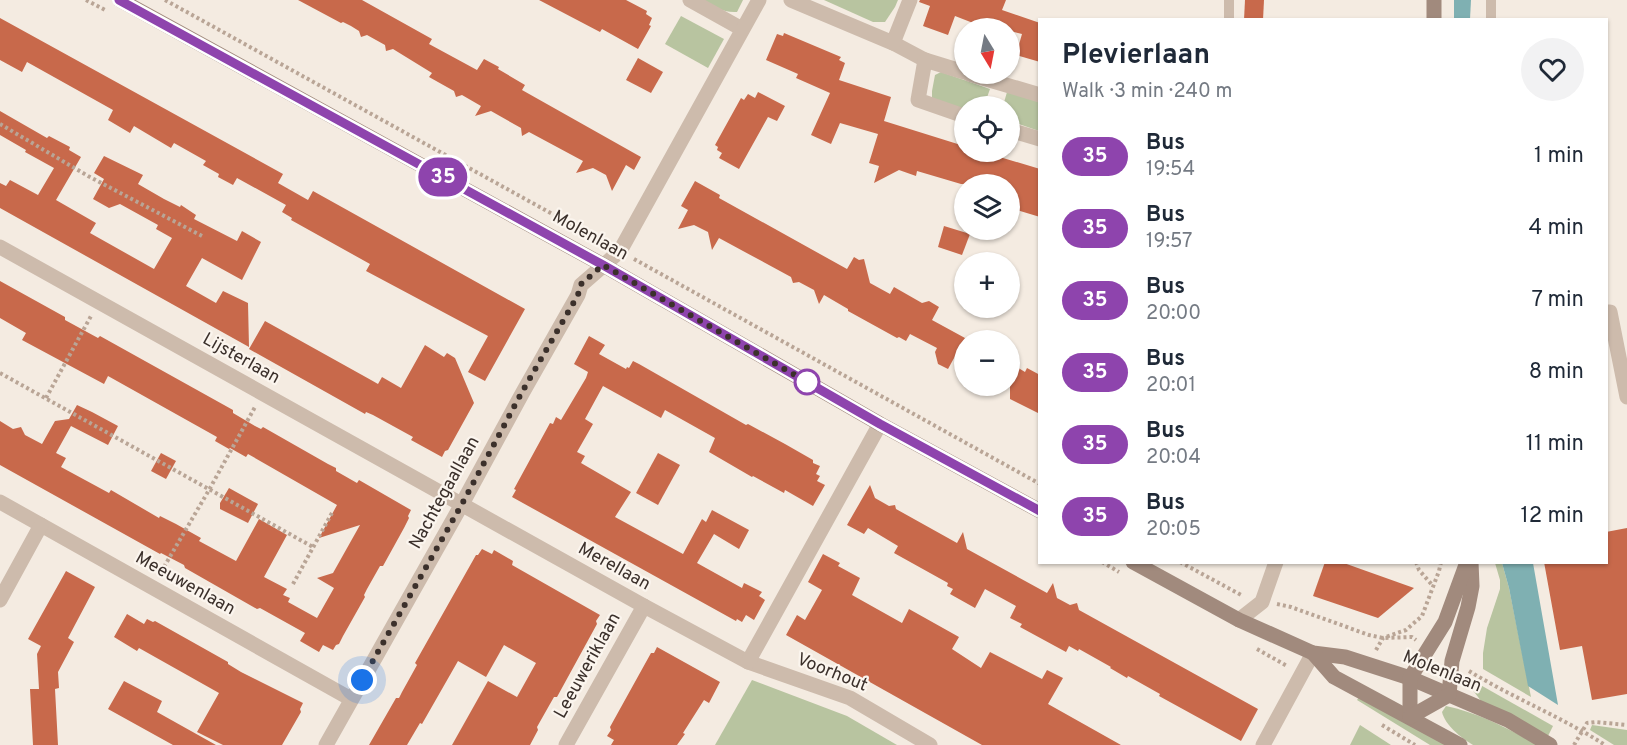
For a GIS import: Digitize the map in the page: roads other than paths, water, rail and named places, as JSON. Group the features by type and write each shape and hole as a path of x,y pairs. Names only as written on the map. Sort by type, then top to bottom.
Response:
{"main road":[{"name":"Molenlaan","path":"120,0 603,265 880,424 1038,510"},
{"path":"1434,0 1434,18"},
{"name":"Molenlaan","path":"1137,564 1239,620 1314,653 1345,657 1410,678 1508,720 1550,745"},
{"path":"1468,564 1445,622 1410,678 1410,717 1449,695 1452,661 1472,586 1469,564"},
{"name":"Molenlaan","path":"1314,653 1334,677 1460,745"}],"street":[{"path":"690,0 742,29"},
{"name":"Nachtegaallaan","path":"326,745 578,295 580,285 620,252 759,0"},
{"path":"791,0 893,43 925,60 954,69"},
{"path":"893,43 910,0"},
{"path":"925,60 918,100 954,113"},
{"path":"1003,84 1038,94"},
{"path":"1020,133 1038,139"},
{"name":"Lijsterlaan","path":"0,248 462,504"},
{"path":"1608,312 1610,312 1627,397"},
{"path":"748,662 880,424"},
{"name":"Meeuwenlaan","path":"0,502 351,699"},
{"name":"Merellaan","path":"462,504 748,662"},
{"path":"0,600 41,525"},
{"path":"1239,620 1262,602 1275,564"},
{"name":"Leeuweriklaan","path":"566,745 644,606"},
{"path":"1263,745 1314,653"},
{"name":"Voorhout","path":"748,662 850,698 930,745"}],"lane":[{"path":"1229,0 1229,18"},
{"path":"1491,0 1491,18"}],"water":[{"path":"1454,0 1471,0 1470,18 1454,18"},
{"path":"1502,564 1533,564 1558,705 1528,686"}]}
